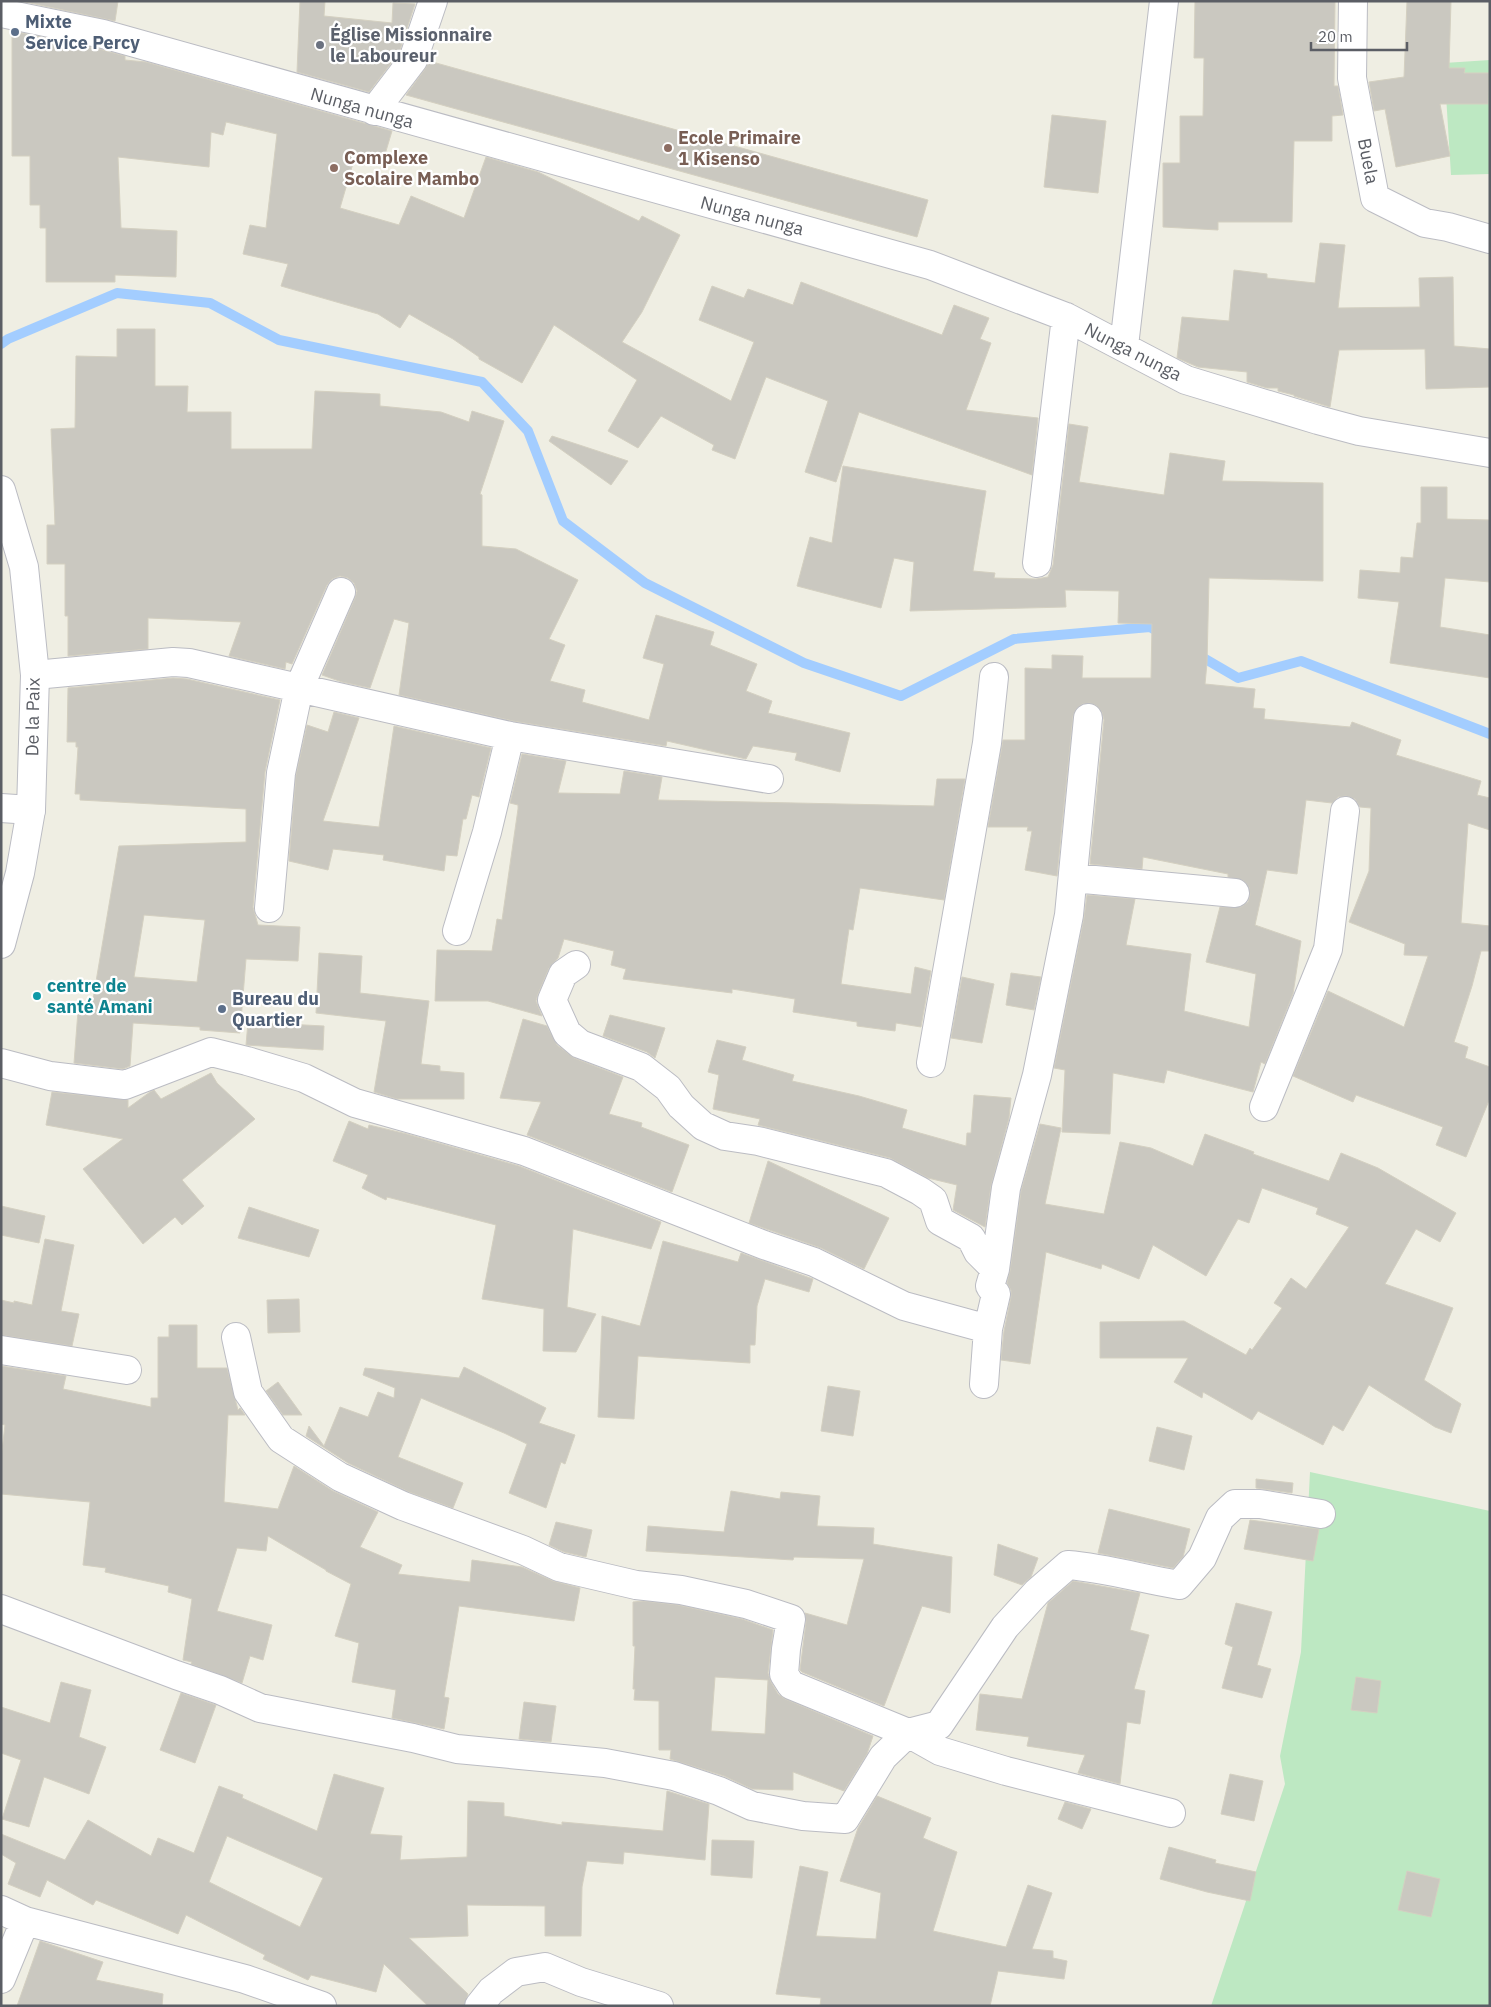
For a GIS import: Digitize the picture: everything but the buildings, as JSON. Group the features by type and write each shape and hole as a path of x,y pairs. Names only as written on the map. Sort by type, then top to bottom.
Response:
{"street":[{"path":"374,111 413,60 433,1"},
{"path":"1124,346 1164,1"},
{"name":"Buela","path":"1354,1 1352,78 1375,198 1425,223 1448,227 1490,239"},
{"name":"Nunga nunga","path":"1,13 103,34 930,265 1066,318 1124,346 1186,380 1359,431 1490,453"},
{"path":"1037,563 1066,318"},
{"name":"De la Paix","path":"1,490 24,567 34,675 31,810 20,873 1,944"},
{"path":"269,908 281,773 299,688 341,592"},
{"path":"34,675 173,662 189,663 510,736 769,779"},
{"path":"931,1063 987,743 994,677"},
{"path":"984,1384 988,1329 996,1294 990,1286 995,1269 1005,1194 1037,1075 1069,914 1088,718"},
{"path":"457,931 487,832 510,736"},
{"path":"1,808 31,810"},
{"path":"1264,1107 1328,949 1345,811"},
{"path":"1072,878 1235,893"},
{"path":"576,965 563,974 552,1000 567,1033 580,1044 641,1067 668,1088 681,1106 703,1126 717,1133 758,1141 886,1174 920,1191 933,1200 940,1221 970,1238 978,1252 995,1269"},
{"path":"1,1063 50,1076 125,1085 211,1052 247,1061 304,1078 355,1103 524,1151 764,1245 814,1262 904,1306 988,1329"},
{"path":"236,1337 248,1392 281,1439 340,1477 404,1506 523,1550 559,1567 636,1585 681,1590 746,1604 791,1619 784,1674 791,1686 908,1733 940,1751 1006,1771 1171,1813"},
{"path":"1,1350 128,1370"},
{"path":"1,1609 220,1690 260,1708 457,1749 605,1763 674,1776 719,1791 752,1806 803,1816 845,1819 883,1757 908,1733 939,1725 1005,1627 1037,1592 1068,1565 1098,1567 1179,1585 1202,1558 1220,1518 1235,1504 1260,1504 1321,1514"},
{"path":"1,1979 13,1915 244,1979 322,2006"},
{"path":"479,2006 491,1991 516,1972 545,1967 581,1982 659,2006"}],"green space":[{"path":"1490,60 1490,174 1451,175 1444,63"},
{"path":"1310,1472 1490,1511 1490,2006 1211,2006 1285,1784 1280,1756 1301,1652"}],"waterway":[{"path":"1,344 8,339 117,293 210,303 279,340 482,382 528,431 563,521 645,583 804,663 901,696 1014,639 1150,627 1163,634"},
{"path":"1195,653 1238,678 1301,661 1490,734"}],"place":[{"name":"Mixte Service Percy","path":"15,32"},
{"name":"Église Missionnaire le Laboureur","path":"320,45"},
{"name":"Ecole Primaire 1 Kisenso","path":"668,148"},
{"name":"Complexe Scolaire Mambo","path":"334,168"},
{"name":"centre de santé Amani","path":"37,996"},
{"name":"Bureau du Quartier","path":"222,1009"}]}
